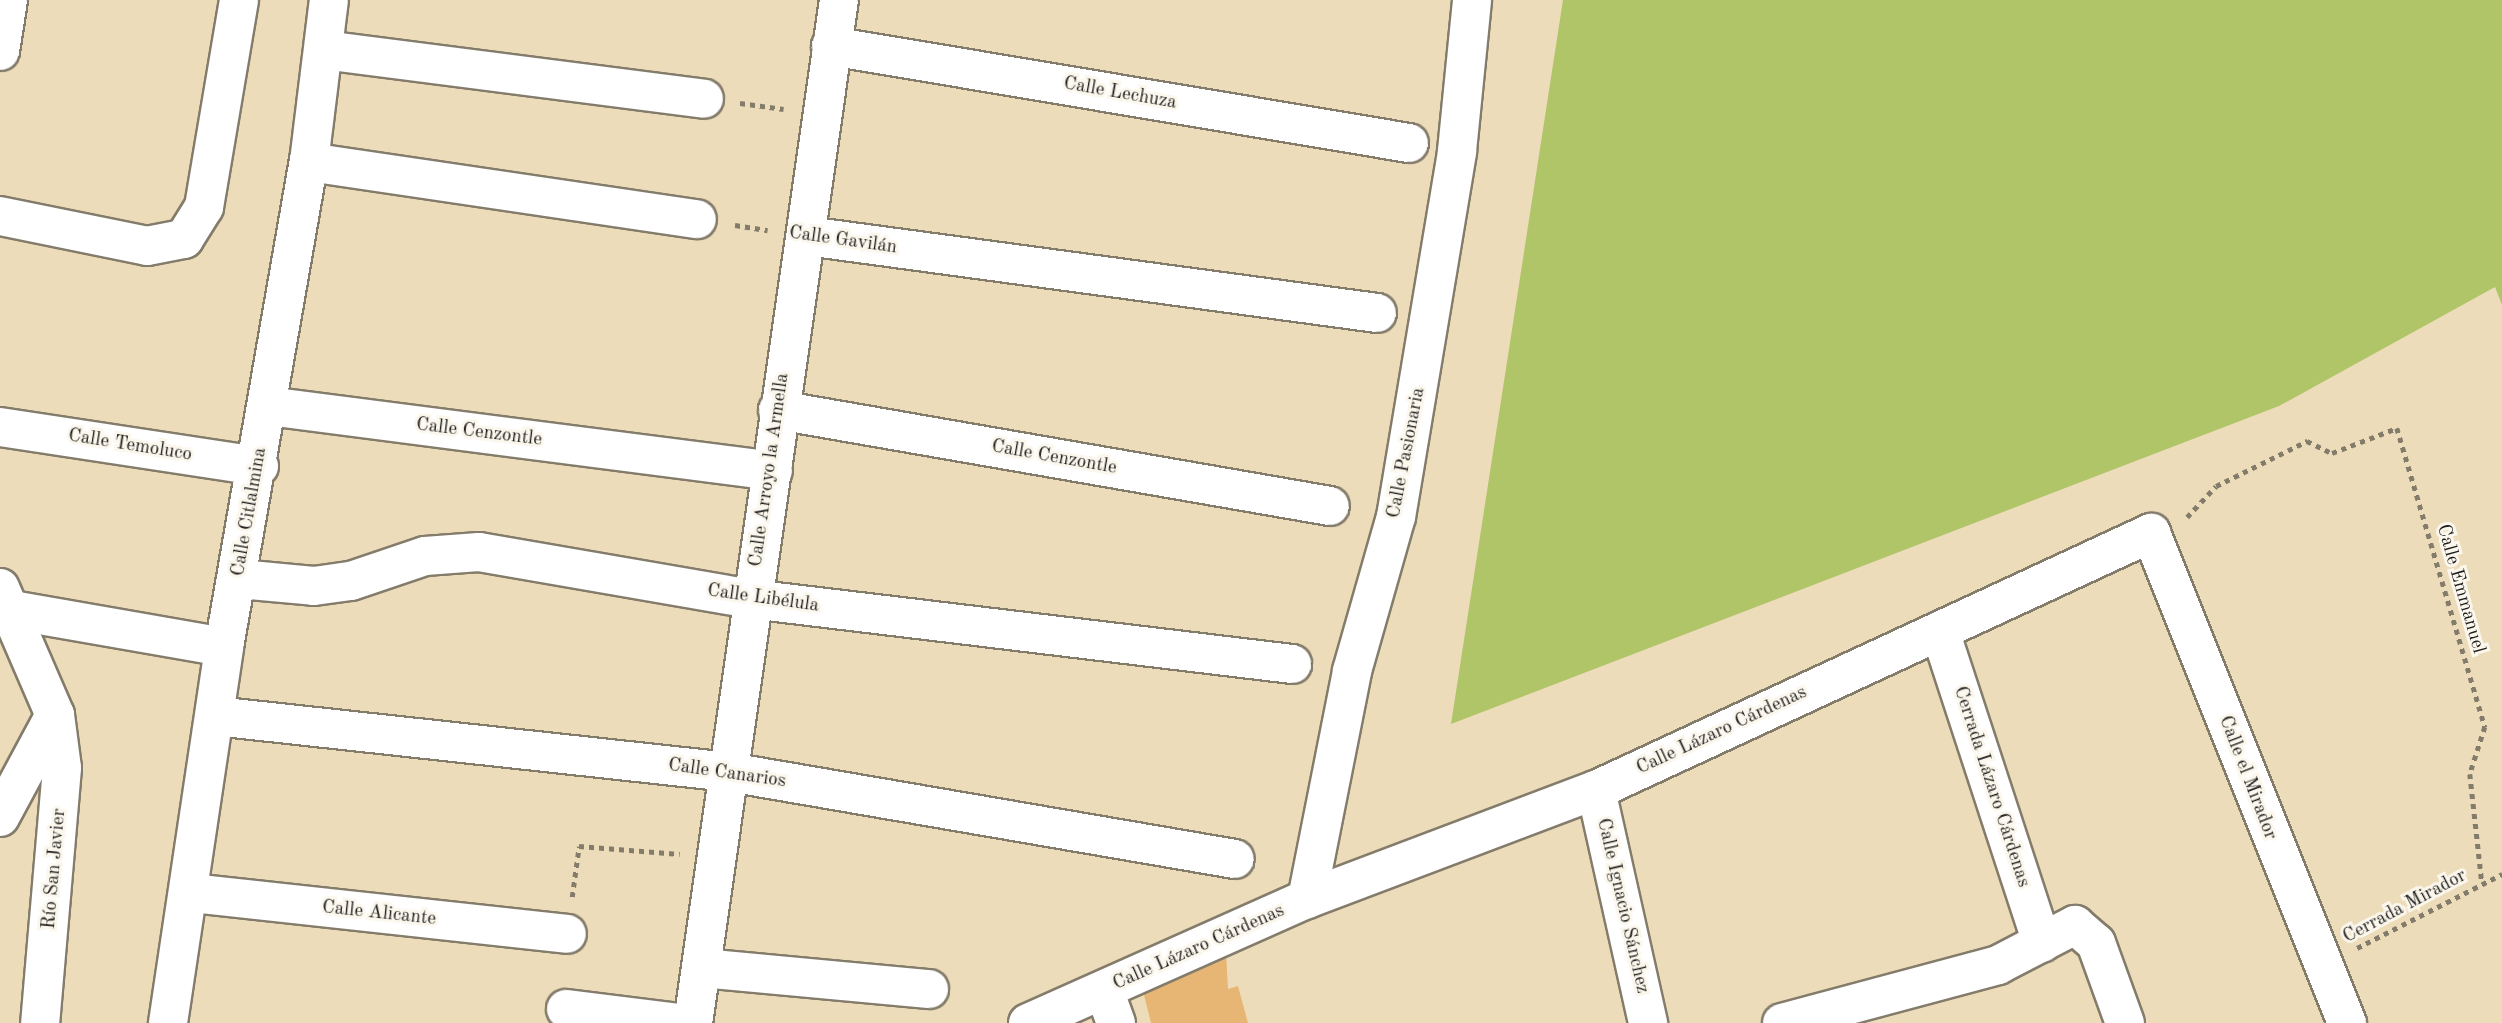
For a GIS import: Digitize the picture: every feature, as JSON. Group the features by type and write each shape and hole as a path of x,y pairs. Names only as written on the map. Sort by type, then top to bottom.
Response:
{"street":[{"path":"0,51 8,0"},
{"path":"0,216 146,246 184,239 204,207 239,0"},
{"name":"Calle Citlalmina","path":"168,1023 191,893 224,647 259,466 309,162 329,0"},
{"name":"Calle Arroyo la Armella","path":"693,1023 718,856 751,599 773,471 778,410 807,236 839,0"},
{"name":"Calle Pasionaria","path":"1307,899 1352,671 1396,517 1455,164 1472,0"},
{"name":"Calle Lechuza","path":"831,46 1409,143"},
{"path":"324,50 704,99"},
{"path":"309,162 697,219"},
{"name":"Calle Gavilán","path":"807,236 1377,313"},
{"name":"Calle Cenzontle","path":"268,406 773,471"},
{"name":"Calle Cenzontle","path":"778,410 1330,506"},
{"name":"Calle Temoluco","path":"0,427 259,466"},
{"name":"Calle Lázaro Cárdenas","path":"1028,1023 1110,1007 1307,899 1596,790 2151,533"},
{"name":"Calle el Mirador","path":"2151,533 2321,967 2347,1023"},
{"name":"Calle Libélula","path":"239,579 326,584 425,556 479,552 751,599 1292,664"},
{"path":"3,602 224,647"},
{"name":"Río San Javier","path":"3,602 55,715 62,768 59,836 40,1023"},
{"name":"Cerrada Lázaro Cárdenas","path":"1940,631 2042,943"},
{"path":"1,812 55,715"},
{"name":"Calle Canarios","path":"215,716 729,772 1235,859"},
{"name":"Calle Ignacio Sánchez","path":"1596,790 1648,1023"},
{"name":"Calle Alicante","path":"191,893 567,934"},
{"path":"1782,1023 1998,965 2075,925 2087,930 2125,1023"},
{"path":"702,968 929,989"},
{"path":"566,1009 679,1023"}],"path":[{"path":"704,99 822,114"},
{"name":"Calle Gavilán","path":"697,219 807,236"},
{"name":"Calle Emmanuel","path":"2151,533 2191,515 2217,486 2307,441 2332,453 2397,428 2485,727 2470,774 2482,882"},
{"path":"579,846 718,856"},
{"name":"Cerrada Mirador","path":"2321,967 2502,873"}],"green space":[{"path":"1563,0 2502,0 2502,305 2495,287 2279,406 1451,724"}],"building":[{"path":"1226,952 1228,989 1238,986 1248,1023 1151,1023 1141,983 1205,966 1202,958"}]}
